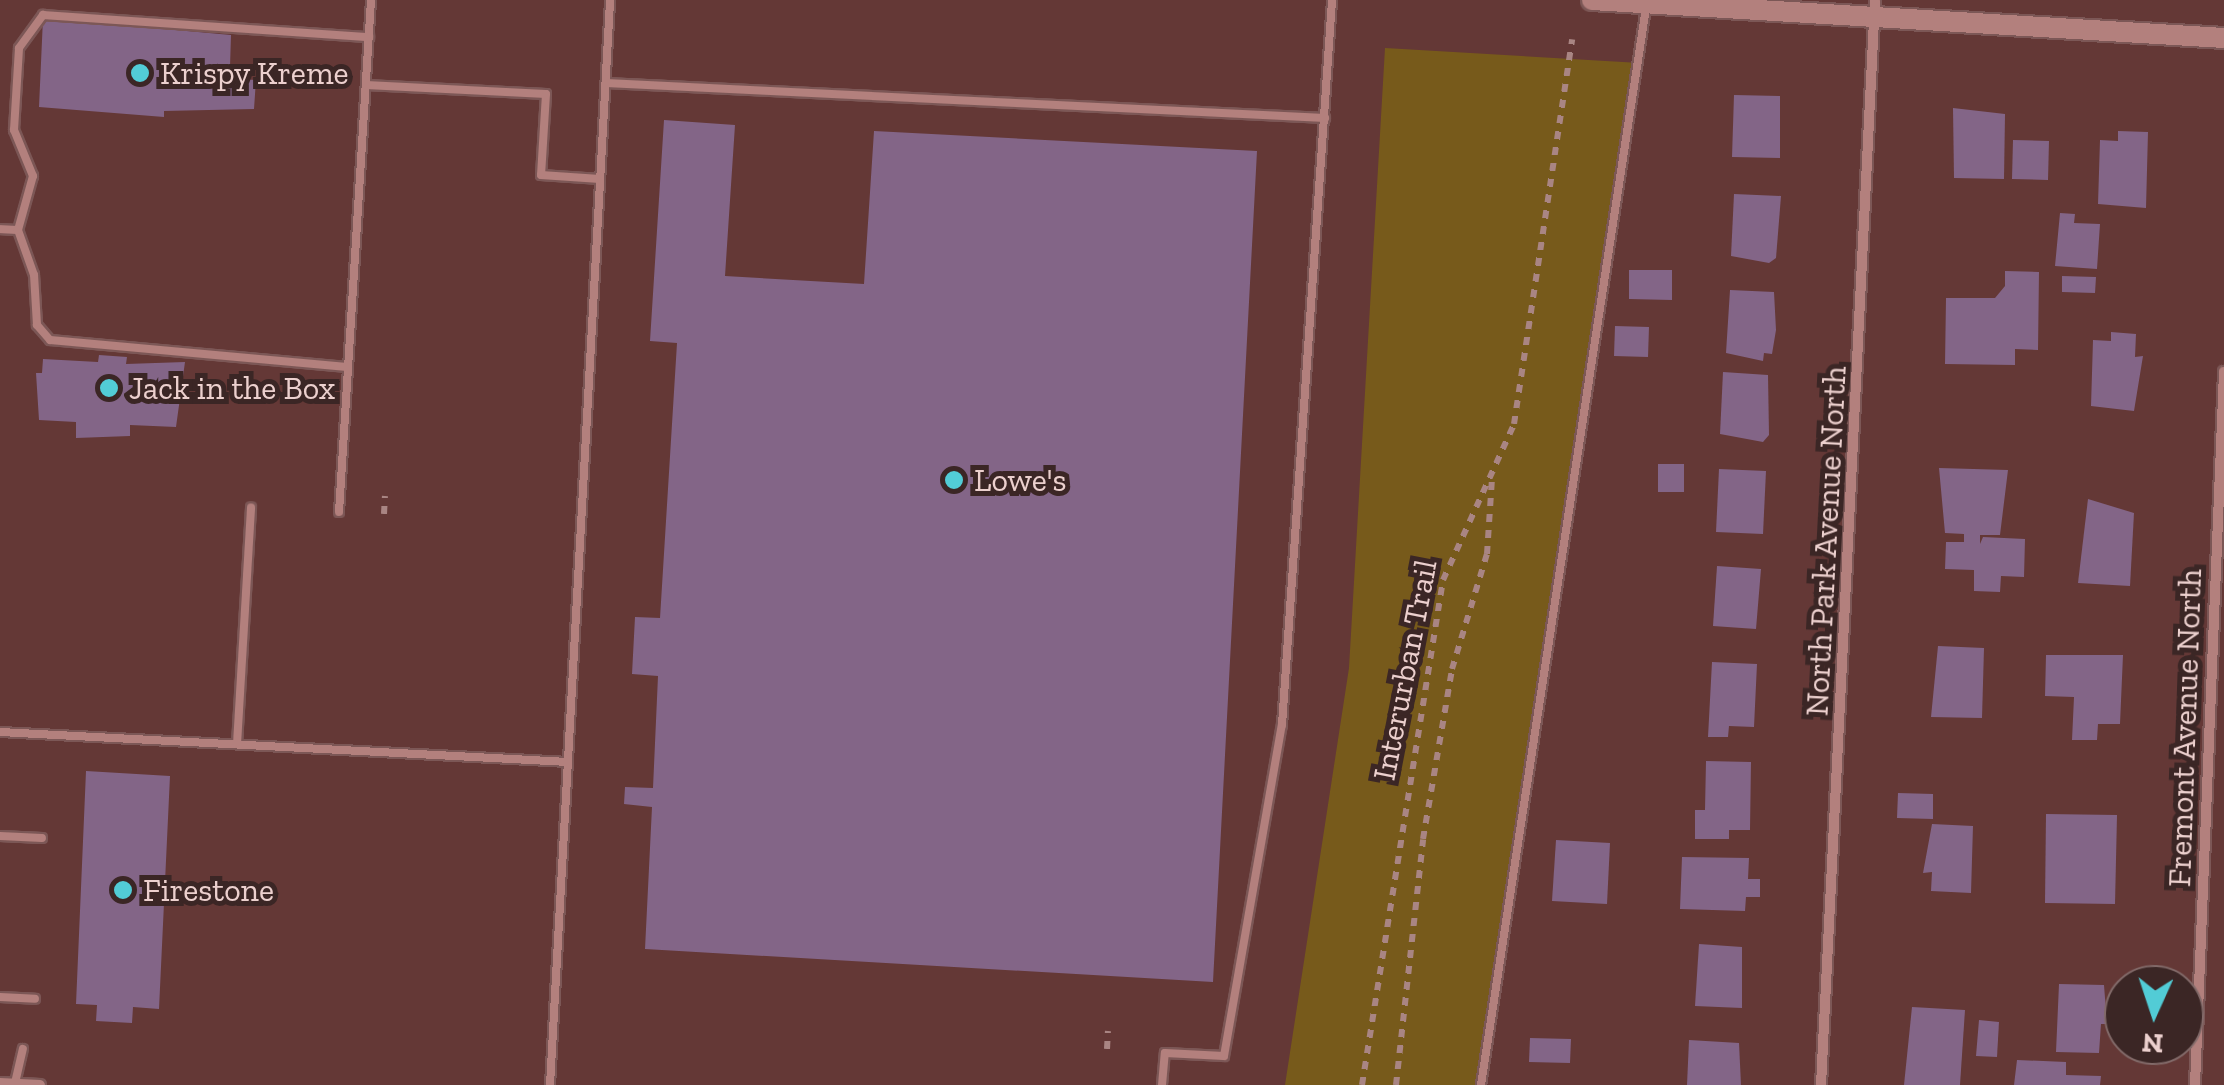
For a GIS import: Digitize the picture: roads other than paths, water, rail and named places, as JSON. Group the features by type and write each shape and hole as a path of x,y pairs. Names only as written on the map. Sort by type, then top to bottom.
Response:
{"street":[{"path":"1592,0 1876,8 2224,38"},
{"name":"North Park Avenue North","path":"1821,1085 1876,8"},
{"name":"Fremont Avenue North","path":"2195,1085 2224,372"},
{"path":"0,1083 40,1085"}],"lane":[{"path":"339,512 371,0"},
{"path":"550,1085 610,0"},
{"path":"1162,1085 1165,1053 1224,1056 1282,725 1332,0"},
{"path":"1481,1085 1647,3"},
{"path":"347,367 64,346 37,325 34,275 18,230 34,176 14,130 20,48 43,15 369,37"},
{"path":"606,82 1325,118"},
{"path":"366,85 546,94 541,175 600,178"},
{"path":"0,229 18,230"},
{"path":"237,744 250,507"},
{"path":"0,732 568,762"},
{"path":"0,836 42,838"},
{"path":"0,997 35,999"},
{"path":"14,1083 23,1049"}],"place":[{"name":"Krispy Kreme","path":"140,73"},
{"name":"Jack in the Box","path":"109,388"},
{"name":"Lowe's","path":"954,480"},
{"name":"Firestone","path":"123,890"}]}
